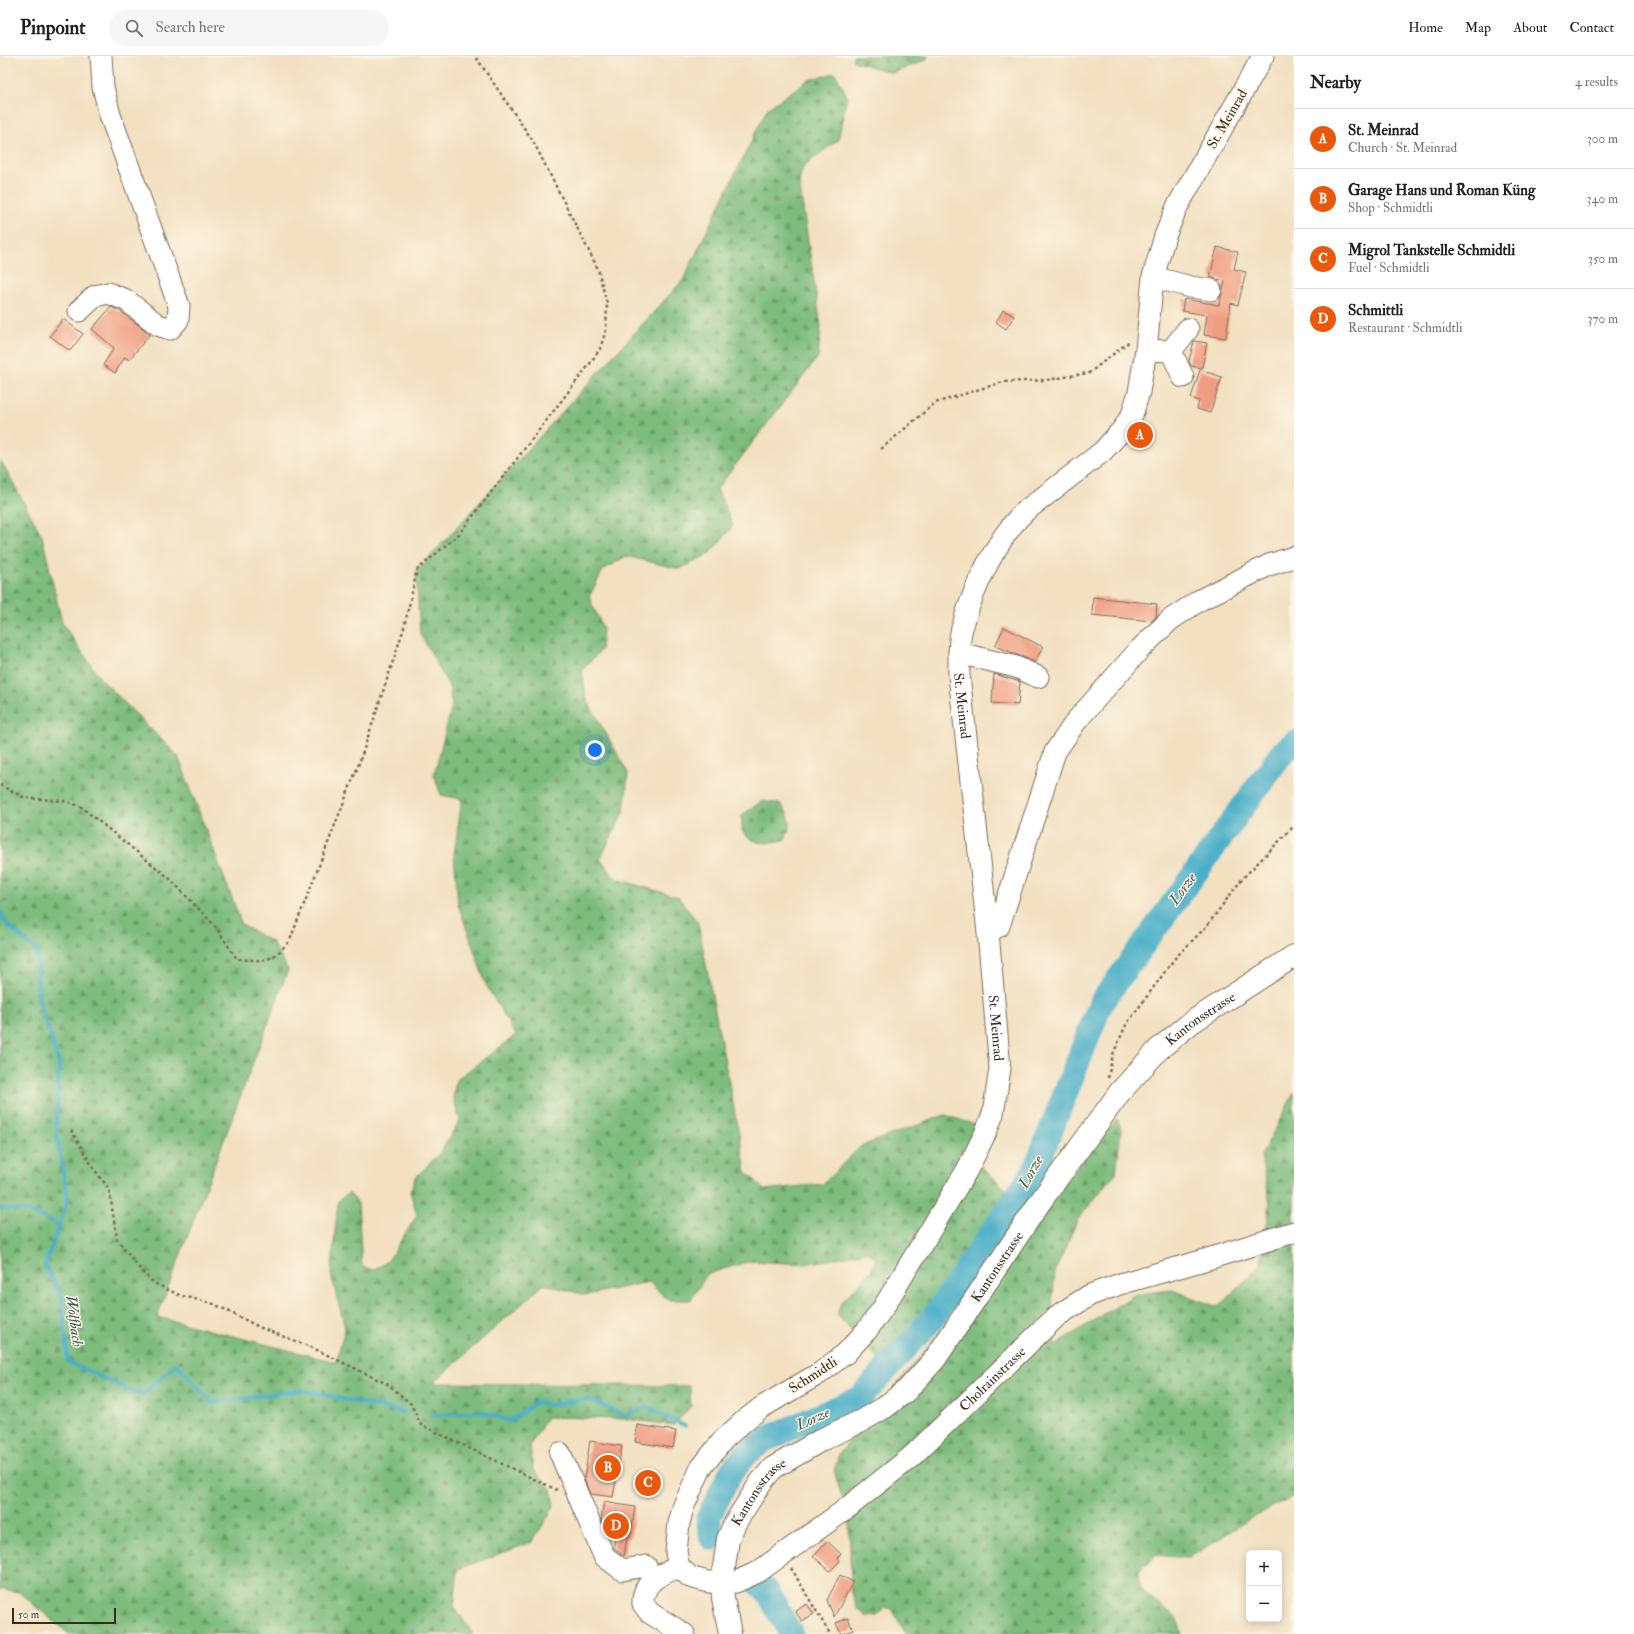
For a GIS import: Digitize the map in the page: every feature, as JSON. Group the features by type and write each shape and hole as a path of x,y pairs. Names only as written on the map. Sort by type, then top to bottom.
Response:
{"main road":[{"name":"Kantonsstrasse","path":"730,1634 723,1598 722,1582 728,1539 734,1523 750,1496 773,1468 823,1439 861,1421 907,1390 935,1359 1040,1202 1120,1092 1159,1049 1192,1022 1294,956"}],"street":[{"path":"79,311 95,296 108,293 126,300 158,325 170,329 178,320 179,306 110,115 103,87 101,56"},
{"name":"St. Meinrad","path":"985,1134 997,1094 1000,1069 988,932 959,675 958,653 962,628 977,588 1002,538 1024,512 1088,465 1119,435 1132,415 1139,392 1153,277 1165,236 1177,207 1263,56"},
{"path":"1153,277 1191,287 1211,290"},
{"path":"1171,351 1188,329"},
{"path":"1146,344 1171,351 1183,377"},
{"path":"988,932 999,926 1056,752 1077,720 1139,650 1170,620 1200,600 1270,565 1294,557"},
{"path":"958,653 1016,667 1038,677"},
{"name":"Schmidtli","path":"679,1567 676,1552 679,1523 693,1483 710,1456 744,1420 762,1407 820,1373 846,1353 857,1342 883,1308 966,1170 985,1134"},
{"name":"Cholrainstrasse","path":"722,1582 736,1582 758,1572 842,1512 911,1457 1057,1316 1090,1295 1120,1284 1208,1259 1294,1232"},
{"path":"560,1453 604,1556 622,1570 646,1566"},
{"path":"684,1634 650,1613 643,1604 644,1592 652,1579 657,1575 679,1567 690,1577 698,1581 722,1582"}],"path":[{"path":"0,785 25,798 64,801 80,806 169,878 215,926 237,959 262,961 277,955 290,940 360,761 404,628 416,570 459,534 483,505 589,366 600,349 606,330 607,304 598,269 533,141 475,56"},
{"path":"881,449 935,403 1003,382 1046,380 1089,373 1128,341 1146,344"},
{"path":"1108,1080 1113,1054 1122,1032 1175,958 1206,927 1242,879 1294,826"},
{"path":"71,1130 94,1169 109,1189 117,1239 143,1273 154,1283 179,1295 214,1304 261,1328 311,1347 389,1385 411,1404 421,1426 558,1491"},
{"path":"782,1554 830,1634"}],"green space":[{"path":"853,56 928,56 926,60 893,73 853,61"},
{"path":"835,73 847,96 838,140 803,166 799,182 821,327 818,357 717,489 733,526 710,553 680,569 626,556 603,570 589,597 603,629 601,650 582,670 586,698 628,773 624,812 600,859 616,879 678,897 698,923 746,1171 764,1190 823,1184 861,1146 945,1115 976,1125 967,1153 1013,1196 886,1367 837,1315 841,1303 871,1271 876,1258 867,1252 806,1264 750,1261 707,1274 691,1300 668,1300 649,1282 586,1295 544,1284 433,1383 690,1386 691,1406 674,1425 626,1419 547,1417 530,1446 533,1469 551,1489 554,1507 532,1542 458,1569 454,1607 473,1634 69,1634 19,1592 0,1589 0,459 42,536 62,623 100,678 178,756 242,925 272,942 288,970 157,1317 336,1362 345,1328 331,1275 338,1201 349,1193 358,1203 362,1267 374,1270 388,1261 417,1215 410,1191 416,1177 440,1153 460,1120 453,1099 456,1080 516,1035 486,985 458,904 454,854 462,799 441,795 434,775 452,706 449,686 420,633 416,572 683,280 767,109 808,80"},
{"path":"762,801 781,804 787,813 790,825 784,840 766,843 756,842 742,831 742,815"},
{"path":"1294,1093 1294,1496 1254,1516 1189,1558 1157,1555 1138,1571 1140,1589 1176,1617 1182,1634 906,1634 892,1609 885,1607 877,1616 867,1617 857,1608 851,1590 849,1520 834,1471 839,1454 1117,1119 1121,1129 1116,1173 1078,1219 1055,1271 1052,1306 1055,1345 1136,1294 1172,1290 1218,1307 1261,1265 1270,1203 1261,1156"}],"building":[{"path":"1217,247 1238,252 1234,269 1246,272 1238,305 1231,303 1226,338 1204,335 1207,315 1182,311 1184,299 1219,305 1225,281 1210,277"},
{"path":"111,307 120,311 150,334 129,360 125,357 115,373 103,365 114,348 92,329"},
{"path":"1003,310 1014,316 1006,329 996,322"},
{"path":"63,319 83,334 70,351 50,336"},
{"path":"1194,341 1207,343 1202,368 1191,366 1189,361"},
{"path":"1200,370 1222,377 1210,413 1197,409 1199,401 1191,398"},
{"path":"1093,597 1157,604 1156,617 1152,621 1092,615"},
{"path":"1004,627 1043,647 1035,662 995,646"},
{"path":"994,674 1020,682 1018,705 992,703"},
{"path":"637,1425 676,1431 673,1448 635,1442"},
{"path":"590,1441 622,1446 613,1497 590,1494 584,1479"},
{"path":"643,1473 655,1475 652,1495 640,1493"},
{"path":"604,1502 635,1507 630,1538 627,1538 624,1556 614,1548 615,1536 608,1535 601,1519"},
{"path":"827,1541 841,1554 838,1558 840,1561 830,1571 813,1556"},
{"path":"840,1575 853,1582 834,1617 827,1600"},
{"path":"807,1604 814,1614 802,1621 795,1611"},
{"path":"848,1618 853,1630 841,1634 836,1623"}],"waterway":[{"name":"Lorze","path":"712,1538 708,1518 731,1472 745,1455 764,1440 860,1398 933,1318 1035,1170 1101,1003 1282,753 1294,743"},
{"name":"Wolfbach","path":"0,911 7,925 37,951 38,998 59,1063 56,1131 68,1200 45,1265 62,1298 68,1362 141,1395 177,1364 212,1403 301,1390 404,1412"},
{"path":"0,1208 28,1211 59,1225"},
{"name":"Wolfbach","path":"432,1416 479,1411 510,1421 538,1401 547,1405 588,1399 625,1416 647,1407 685,1426"},
{"name":"Lorze","path":"759,1584 769,1594 791,1634"}],"place":[{"name":"St. Meinrad","path":"1140,435"},
{"name":"Garage Hans und Roman Küng","path":"608,1468"},
{"name":"Migrol Tankstelle Schmidtli","path":"648,1483"},
{"name":"Schmittli","path":"616,1526"}]}
